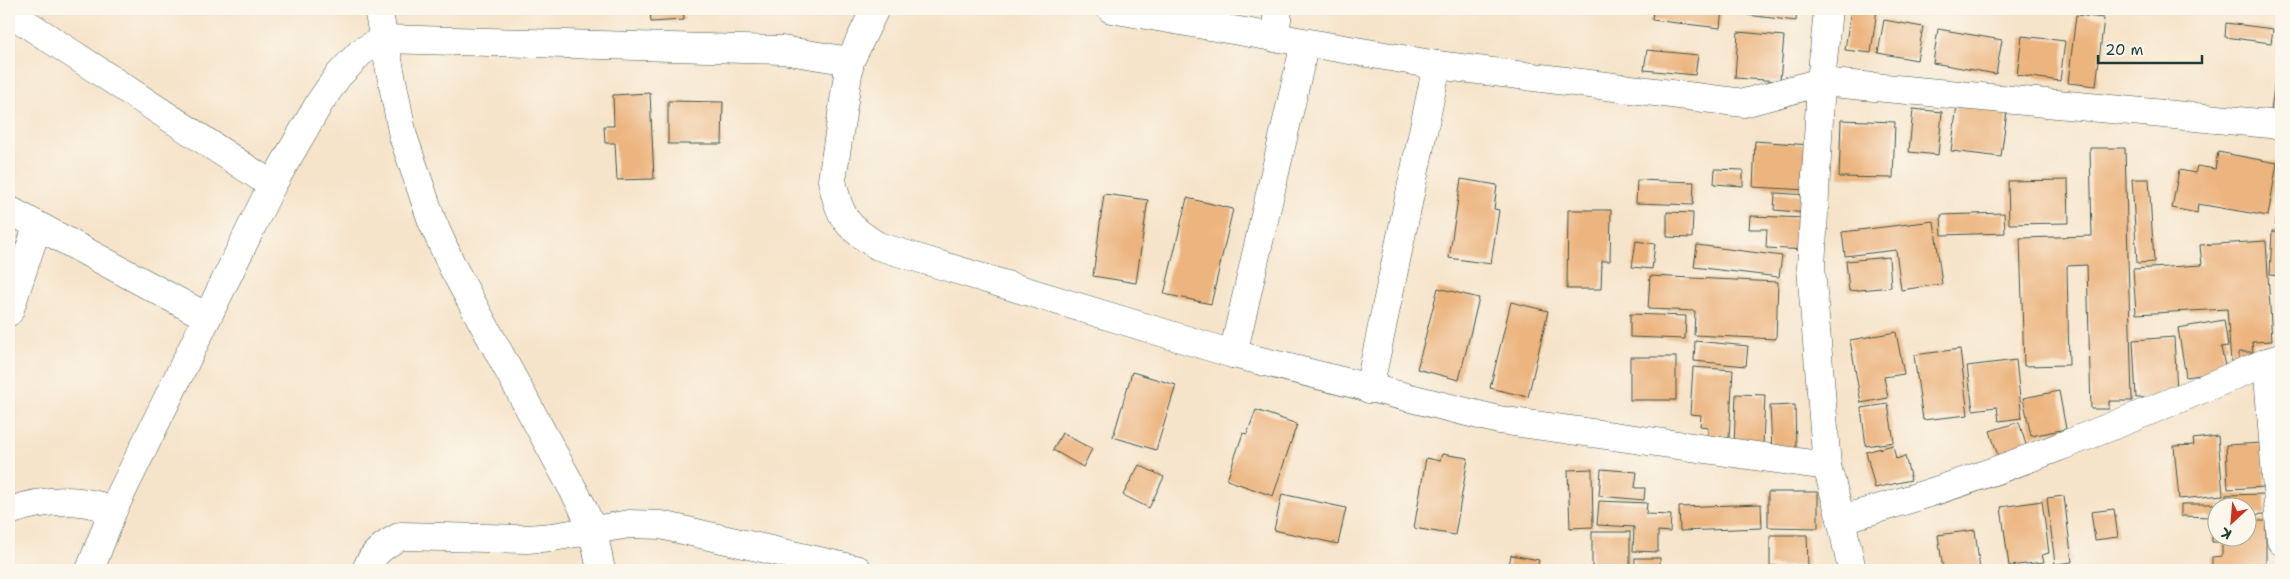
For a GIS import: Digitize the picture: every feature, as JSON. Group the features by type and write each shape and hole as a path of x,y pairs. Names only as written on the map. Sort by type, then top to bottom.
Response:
{"street":[{"path":"378,9 403,136 432,221 452,266 581,504 593,530 601,570"},
{"path":"875,9 850,61 832,180 836,199 843,216 857,234 878,246 1233,354 1499,420 1827,466"},
{"path":"1111,9 1437,65 1744,103 1821,82 2281,125"},
{"path":"1275,38 1278,9"},
{"path":"1828,9 1821,82 1811,268 1827,466 1852,570"},
{"path":"9,12 272,185"},
{"path":"90,570 113,510 272,185 320,102 338,76 360,52 384,39 782,50 850,61"},
{"path":"1233,354 1305,43"},
{"path":"1369,389 1437,65"},
{"path":"9,210 37,227 207,317"},
{"path":"9,312 37,227"},
{"path":"1841,519 1907,502 2104,431 2274,360 2281,541"},
{"path":"9,511 36,502 59,500 82,501 113,510"},
{"path":"366,570 377,552 401,536 553,538 629,524 661,525 858,570"}],"building":[{"path":"650,9 683,9 684,20 651,22"},
{"path":"1653,9 1722,9 1720,28 1652,20"},
{"path":"1748,9 1797,9 1796,21 1747,15"},
{"path":"1851,9 1877,9 1871,53 1845,50"},
{"path":"2281,9 2281,16 2251,10"},
{"path":"2076,15 2104,18 2096,86 2068,83"},
{"path":"1884,20 1923,27 1917,60 1878,53"},
{"path":"2226,23 2273,29 2271,43 2225,37"},
{"path":"1938,29 2002,40 1996,74 1933,63"},
{"path":"1738,32 1784,36 1780,81 1735,78"},
{"path":"2022,36 2065,41 2060,81 2017,75"},
{"path":"1647,50 1698,55 1695,75 1644,70"},
{"path":"2278,57 2281,57 2281,112 2271,111"},
{"path":"650,93 654,179 617,180 615,143 605,143 604,126 614,126 613,95"},
{"path":"668,101 723,102 722,144 668,144"},
{"path":"1957,105 2007,111 2001,157 1951,151"},
{"path":"1913,109 1942,112 1938,155 1909,152"},
{"path":"1841,120 1895,122 1893,178 1839,177"},
{"path":"1755,141 1810,145 1807,190 1753,187"},
{"path":"2090,148 2125,148 2132,401 2109,401 2109,409 2091,409 2087,265 2067,266 2069,365 2024,366 2020,238 2092,236"},
{"path":"2218,152 2277,163 2268,216 2198,204 2197,213 2172,208 2179,170 2195,173 2197,166 2215,169"},
{"path":"2280,163 2281,225 2276,225"},
{"path":"1715,169 1743,170 1743,186 1714,184"},
{"path":"1461,179 1497,185 1494,209 1499,210 1491,264 1449,258"},
{"path":"2132,179 2149,179 2154,262 2137,263"},
{"path":"1637,180 1694,182 1693,205 1636,203"},
{"path":"2068,180 2069,223 2009,224 2008,181"},
{"path":"1775,193 1809,195 1808,213 1774,210"},
{"path":"1104,194 1148,200 1136,283 1093,276"},
{"path":"1187,198 1233,209 1211,304 1164,294"},
{"path":"1568,210 1611,210 1610,261 1602,261 1601,289 1567,289"},
{"path":"1667,212 1693,213 1692,238 1667,237"},
{"path":"2004,213 2005,233 1942,235 1941,215"},
{"path":"1750,216 1809,218 1807,250 1766,248 1767,229 1749,229"},
{"path":"1934,221 1942,284 1901,290 1896,250 1845,256 1842,232"},
{"path":"2272,231 2281,232 2281,276 2270,275"},
{"path":"1636,241 1655,244 1652,269 1632,267"},
{"path":"2266,241 2272,341 2252,342 2253,352 2239,352 2239,361 2231,362 2227,309 2136,314 2133,269 2202,265 2200,245"},
{"path":"1697,245 1782,256 1779,277 1694,267"},
{"path":"1889,257 1891,287 1849,291 1846,261"},
{"path":"1650,276 1778,282 1776,339 1694,335 1695,311 1648,309"},
{"path":"1438,288 1479,298 1459,380 1417,369"},
{"path":"1511,302 1548,311 1528,397 1490,388"},
{"path":"1630,314 1686,316 1685,339 1630,337"},
{"path":"2224,320 2228,346 2221,347 2226,371 2186,377 2178,328"},
{"path":"1896,332 1904,374 1884,377 1888,398 1861,403 1850,340"},
{"path":"2174,337 2177,391 2159,392 2159,397 2136,398 2133,340"},
{"path":"1695,341 1748,346 1746,366 1694,361"},
{"path":"1960,349 1968,415 1923,420 1914,355"},
{"path":"1630,357 1676,357 1676,400 1630,400"},
{"path":"2016,360 2022,418 1999,421 1997,407 1973,410 1967,366"},
{"path":"1693,367 1733,370 1729,438 1708,436 1708,427 1700,426 1701,415 1690,414"},
{"path":"1132,372 1176,385 1156,450 1113,437"},
{"path":"2059,391 2066,429 2031,436 2023,398"},
{"path":"1736,394 1765,395 1763,446 1734,445"},
{"path":"1888,404 1894,442 1866,446 1861,408"},
{"path":"1795,405 1796,449 1772,450 1770,406"},
{"path":"1256,410 1297,424 1273,496 1227,480 1243,433 1247,434"},
{"path":"2019,422 2028,451 1999,459 1990,431"},
{"path":"1062,433 1092,449 1083,467 1053,450"},
{"path":"2218,436 2223,495 2179,499 2174,446 2194,445 2193,439"},
{"path":"2263,443 2265,487 2228,489 2226,445"},
{"path":"1893,445 1896,459 1905,456 1911,480 1875,488 1866,452"},
{"path":"1442,454 1468,458 1455,535 1414,528 1426,458 1440,461"},
{"path":"1139,465 1164,477 1149,508 1123,495"},
{"path":"1592,469 1593,527 1570,528 1568,470"},
{"path":"1601,469 1637,472 1635,488 1645,488 1644,500 1599,496"},
{"path":"1768,492 1818,492 1818,528 1768,527"},
{"path":"1282,494 1346,508 1338,544 1274,530"},
{"path":"2265,494 2265,514 2258,514 2258,496 2226,495"},
{"path":"2064,496 2072,562 2055,564 2047,498"},
{"path":"1599,501 1647,503 1646,514 1671,515 1670,532 1658,531 1658,552 1633,551 1634,527 1597,525"},
{"path":"2042,501 2049,553 2042,555 2044,562 2009,566 2001,507"},
{"path":"1761,504 1762,528 1680,531 1679,507"},
{"path":"2181,504 2208,504 2208,517 2181,516"},
{"path":"2114,509 2118,537 2095,540 2091,512"},
{"path":"2258,521 2266,521 2266,570 2212,570 2212,557 2222,556 2222,546 2258,546"},
{"path":"1975,530 1980,570 1943,570 1938,535"},
{"path":"1592,532 1630,532 1630,570 1592,570"},
{"path":"1770,535 1807,535 1808,566 1770,566"},
{"path":"1511,555 1539,560 1537,570 1508,570"},
{"path":"1635,558 1660,558 1660,570 1635,570"}]}
